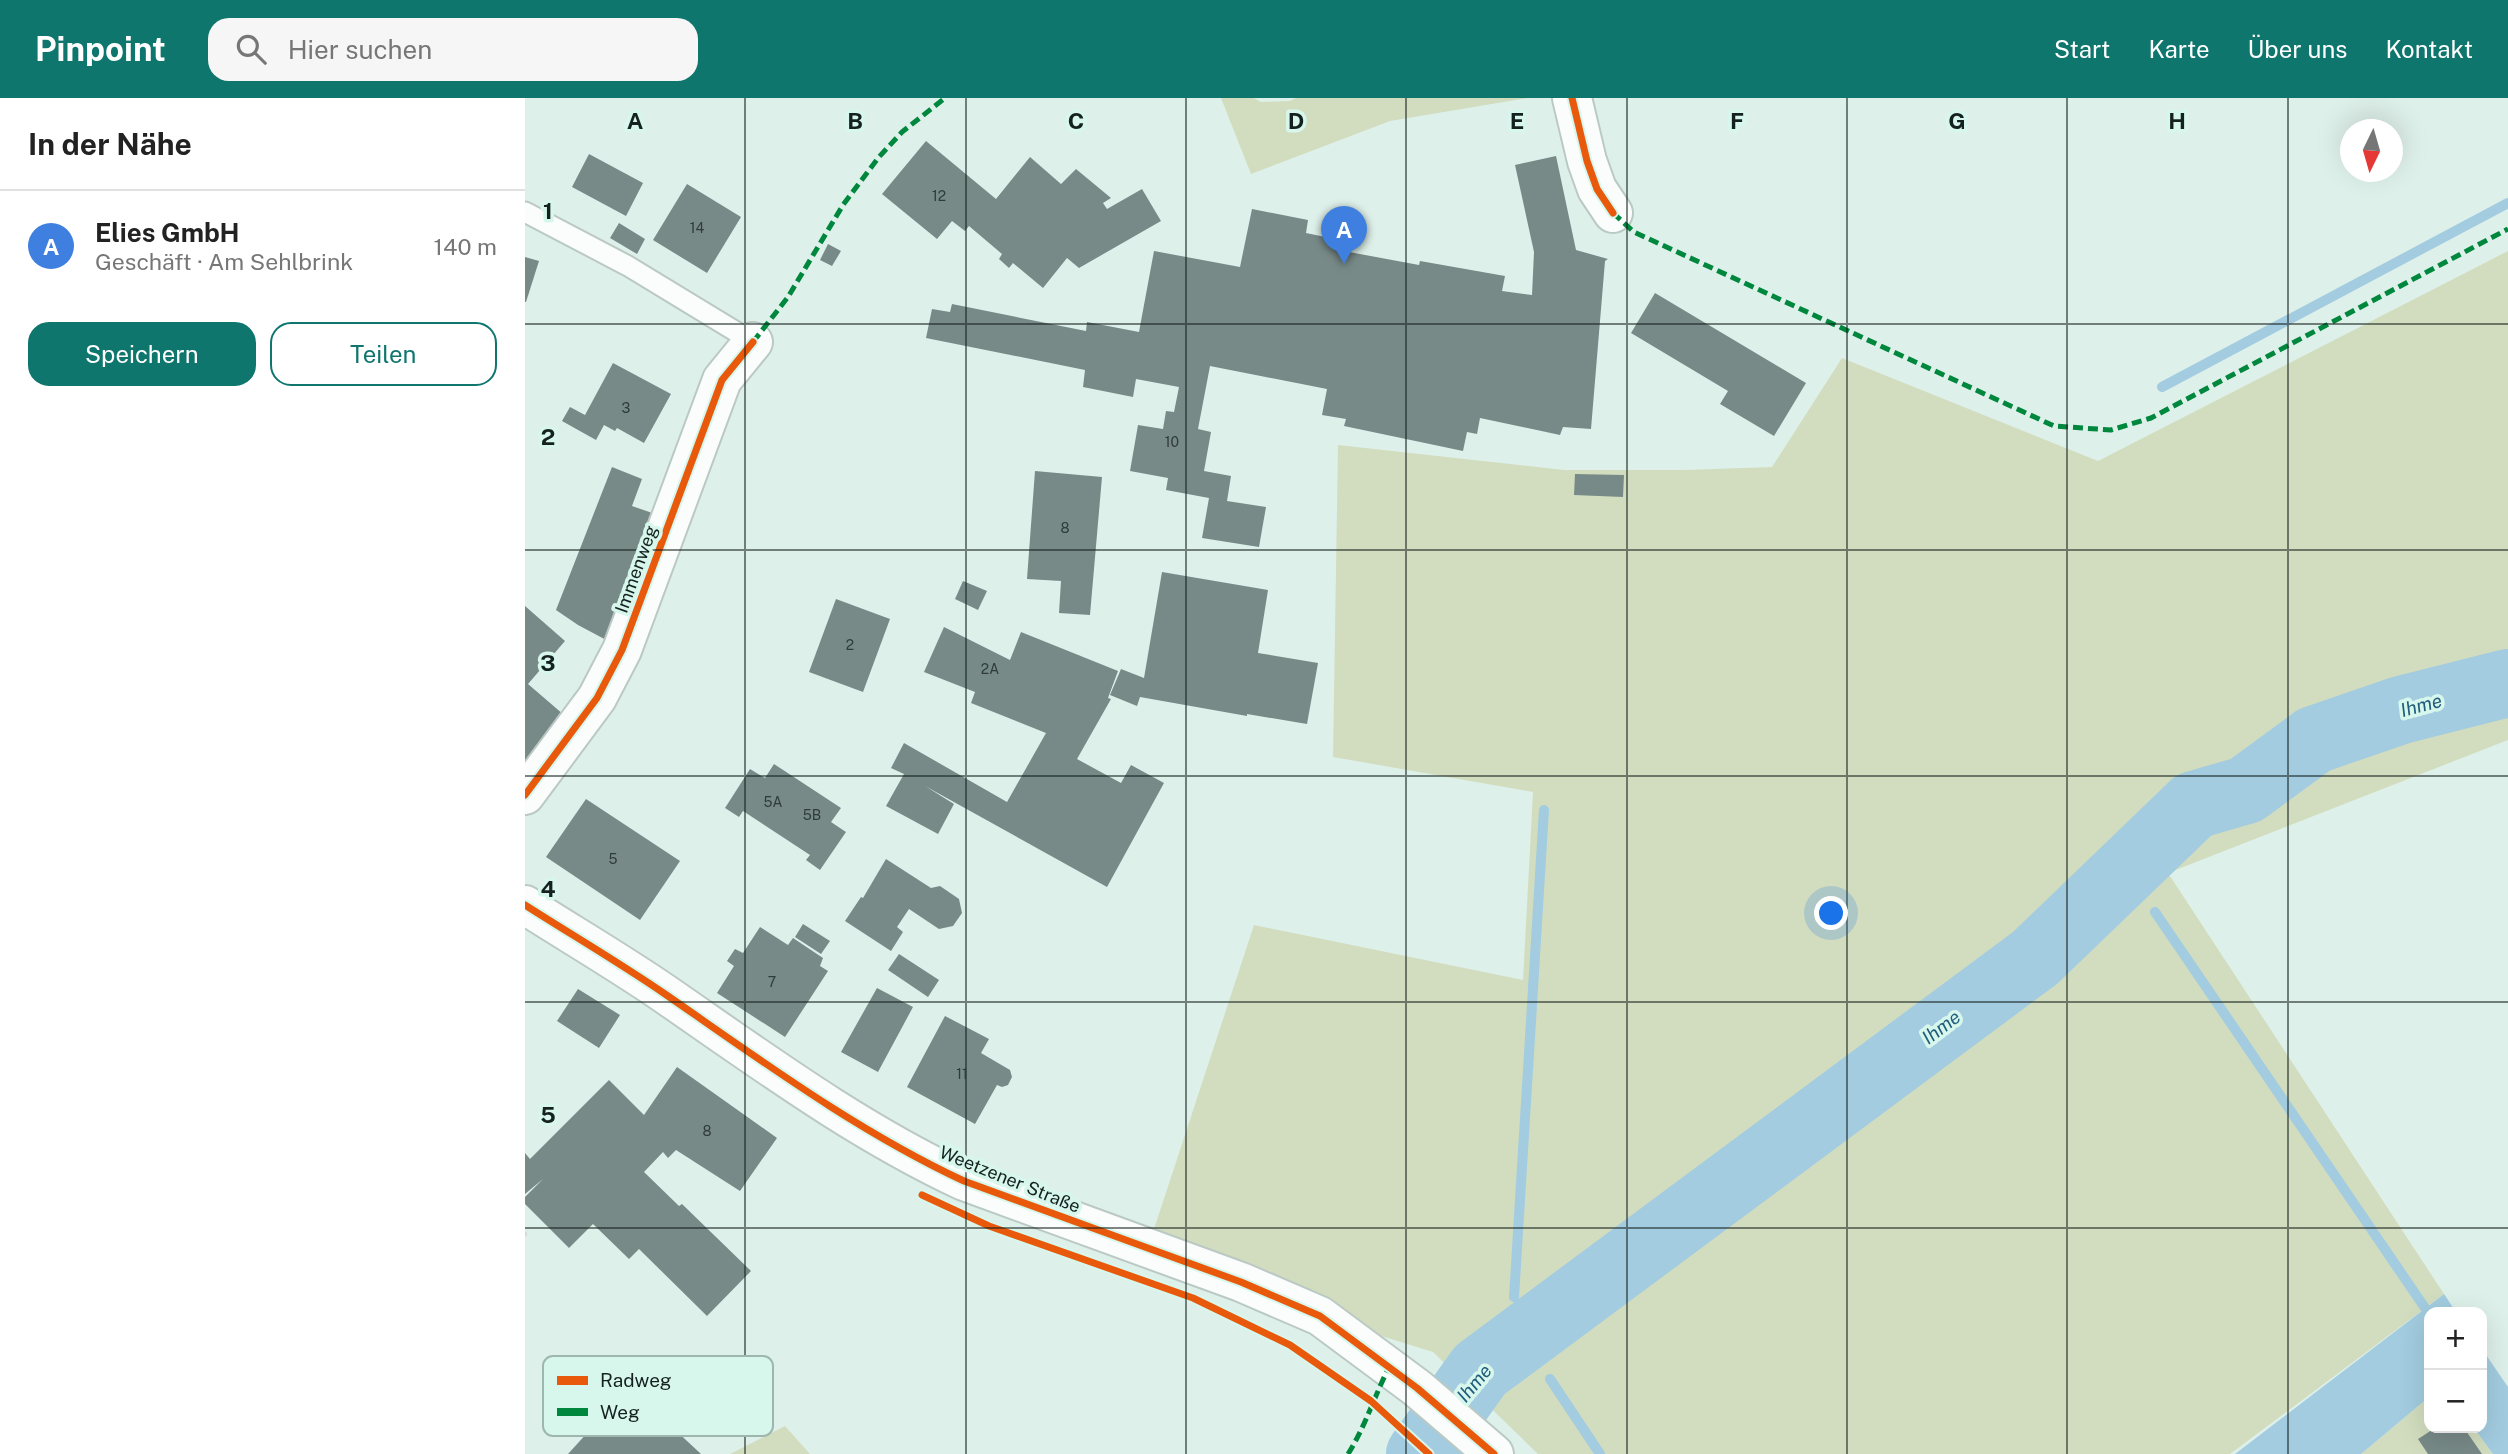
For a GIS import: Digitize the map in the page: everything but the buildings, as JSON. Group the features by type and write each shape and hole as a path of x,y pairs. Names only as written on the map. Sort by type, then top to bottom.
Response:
{"street":[{"path":"1572,98 1587,161 1597,189 1613,213"},
{"name":"Immenweg","path":"525,795 597,698 622,650 722,380 753,342"},
{"name":"Weetzener Straße","path":"525,905 663,992 819,1101 937,1169 1241,1282 1320,1316 1417,1388 1490,1450"}],"lane":[{"name":"Immenweg","path":"525,212 628,266 753,342"}],"green space":[{"path":"1221,98 1254,98 1261,102 1290,101 1296,98 1528,98 1390,121 1251,174"},
{"path":"2508,251 2508,740 2168,873 2444,1294 2230,1454 1538,1454 1433,1352 1375,1334 1321,1294 1154,1229 1254,925 1523,980 1533,792 1333,757 1338,445 1564,470 1772,467 1842,358 2098,461"},
{"path":"2424,1401 2424,1433 2478,1433 2493,1454 2361,1454"},
{"path":"785,1426 810,1454 730,1454 765,1436 773,1436 773,1432"}],"water":[{"path":"2444,1294 2453,1307 2427,1307"},
{"path":"2424,1309 2424,1401 2361,1454 2235,1454"},
{"path":"2487,1356 2508,1387 2508,1454 2493,1454 2478,1433 2487,1433"}],"waterway":[{"path":"2162,387 2508,203"},
{"name":"Ihme","path":"1420,1454 1480,1370 2035,958 2194,805 2246,790 2314,740 2401,710 2508,683"},
{"path":"1514,1297 1544,810"},
{"path":"2155,912 2424,1307"},
{"path":"1550,1379 1600,1454"}],"marked path":[{"path":"753,342 788,297 843,205 879,157 902,132 945,98"},
{"path":"1613,213 1634,232 2054,426 2111,430 2151,418 2508,229"},
{"path":"1348,1454 1389,1367"}],"cycle path":[{"path":"1572,98 1587,161 1597,189 1613,213"},
{"path":"525,795 597,698 622,650 722,380 753,342"},
{"path":"525,905 648,983 848,1118 924,1161 964,1181 1241,1282 1320,1316 1417,1388 1494,1454"},
{"path":"922,1195 989,1226 1193,1298 1290,1345 1371,1401 1429,1454"}],"place":[{"name":"Elies GmbH","path":"1344,264"}]}
